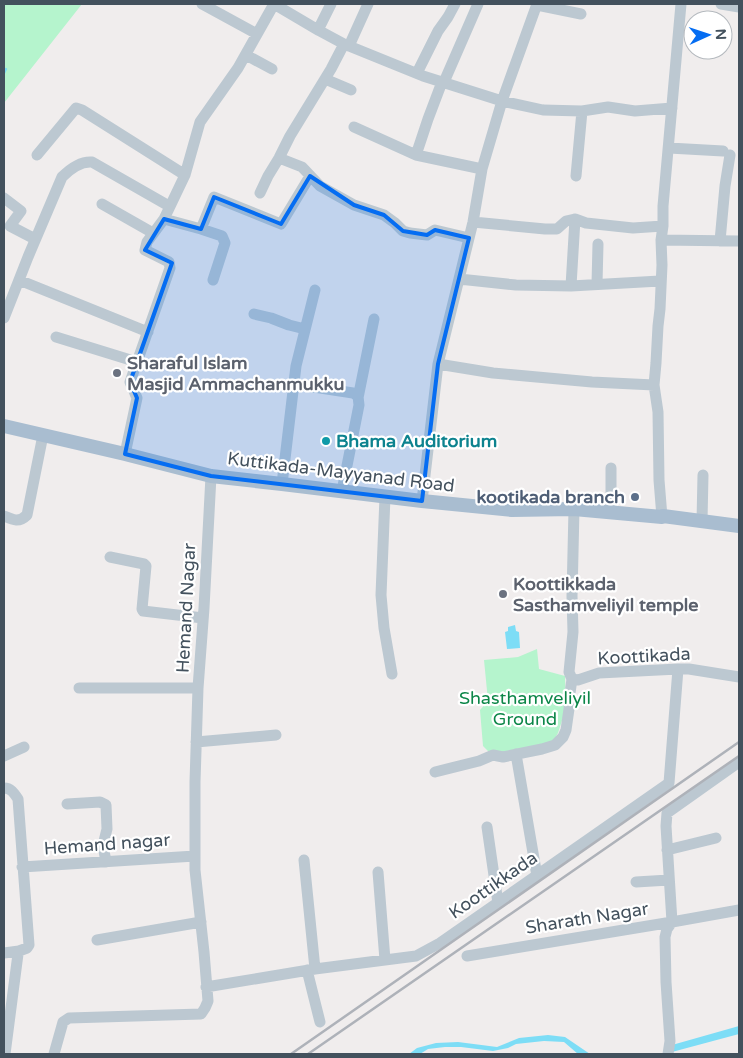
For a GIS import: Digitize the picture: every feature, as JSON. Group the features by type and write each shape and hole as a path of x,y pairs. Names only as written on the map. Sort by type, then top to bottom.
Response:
{"main road":[{"name":"Kuttikada-Mayyanad Road","path":"4,426 211,476 512,510 574,509 664,516 739,526"}],"street":[{"path":"202,4 256,34"},
{"path":"125,454 138,398 130,382 170,268 169,262 145,250 147,242 164,219 185,175 200,122 246,55 273,4 346,45 417,73 502,100 543,110 582,111 608,107 635,111 672,108"},
{"path":"318,30 331,4"},
{"path":"260,193 290,136 346,45 368,4"},
{"path":"417,73 438,30 455,4"},
{"path":"416,155 428,118 478,4"},
{"path":"422,501 438,364 473,222 482,169 502,100 537,4 581,14"},
{"path":"662,517 659,480 658,412 654,385 662,265 660,240 663,226 663,206 681,4"},
{"path":"721,4 739,7"},
{"path":"246,55 272,69"},
{"path":"325,79 351,90"},
{"path":"37,155 76,108 185,175"},
{"path":"576,176 582,111"},
{"path":"354,127 416,155 482,169"},
{"path":"669,148 726,153 720,241"},
{"path":"279,158 302,167 320,186 354,205 384,214 403,231 427,235 435,230 469,238"},
{"path":"4,318 62,177 81,163 97,164 169,206"},
{"path":"200,229 214,197 281,224 310,176"},
{"path":"4,198 21,210 10,226 35,239"},
{"path":"102,204 153,233"},
{"path":"164,219 222,236 225,243 213,280"},
{"path":"473,222 545,229 557,229 566,221 575,220 633,228 663,226"},
{"path":"571,286 575,220"},
{"path":"660,240 739,241"},
{"path":"597,284 598,244"},
{"path":"459,279 516,285 571,286 660,281"},
{"path":"19,280 148,332"},
{"path":"282,484 296,366 315,290"},
{"path":"254,314 305,329"},
{"path":"342,491 374,319"},
{"path":"56,337 137,362"},
{"path":"438,364 503,374 592,382 654,385"},
{"path":"294,384 353,393 358,398"},
{"path":"4,516 16,521 27,515 43,435"},
{"path":"611,468 611,512"},
{"path":"702,521 703,475"},
{"name":"Hemand Nagar","path":"54,1054 63,1022 69,1018 201,1014 208,1001 195,856 198,688 211,476"},
{"path":"384,497 381,595 384,628 392,674"},
{"name":"Koottikada","path":"574,509 573,632 570,672 572,679 578,680 599,673 678,669 739,677"},
{"path":"110,557 146,566 143,611 203,618"},
{"name":"Koottikkada","path":"206,987 311,969 416,956 440,943 669,783 678,669"},
{"path":"435,772 479,761 493,755 503,757 555,745 563,737 566,730 572,679"},
{"path":"79,688 198,688"},
{"path":"196,742 276,735"},
{"path":"4,756 24,747"},
{"path":"516,754 537,876"},
{"name":"Sharath Nagar","path":"467,956 672,922 666,826 668,813 739,762"},
{"path":"4,788 13,791 18,799 29,946 19,951 4,953"},
{"name":"Hemand Nagar","path":"67,804 100,802 106,805 107,828 103,845 106,862"},
{"path":"487,827 498,903"},
{"path":"667,850 716,838"},
{"name":"Hemand nagar","path":"22,868 195,856"},
{"path":"304,860 311,969 320,1022"},
{"path":"378,872 384,960"},
{"name":"Sharath Nagar","path":"636,882 669,880"},
{"path":"668,1054 670,1041 666,982 665,937 667,929 672,922 739,910"},
{"path":"97,940 201,922"},
{"path":"5,1054 19,951"}],"highlighted area":[{"path":"310,176 354,205 384,215 403,231 427,235 435,230 469,238 438,364 422,501 211,476 125,454 137,398 130,382 172,263 145,250 164,219 201,229 214,197 281,224"}],"green space":[{"path":"4,4 82,4 4,103"},
{"name":"Shasthamveliyil Ground","path":"537,649 539,669 565,676 566,708 558,733 554,740 540,747 490,753 483,746 480,710 488,701 484,660 518,657"}],"water":[{"path":"515,625 516,631 519,632 520,648 507,649 505,632 508,631 508,627"},
{"path":"739,1026 739,1034 672,1052 672,1045"},
{"path":"548,1035 565,1037 590,1054 578,1054 564,1042 544,1041 516,1044 493,1051 445,1047 428,1049 420,1054 409,1054 417,1048 436,1043 458,1042 497,1047 519,1038"}],"waterway":[{"path":"4,73 6,69"}],"railway":[{"path":"291,1054 739,742"},
{"path":"308,1054 739,756"}],"place":[{"name":"Sharaful Islam Masjid Ammachanmukku","path":"117,373"},
{"name":"Bhama Auditorium","path":"326,441"},
{"name":"kootikada branch","path":"635,497"},
{"name":"Koottikkada Sasthamveliyil temple","path":"503,594"}]}
